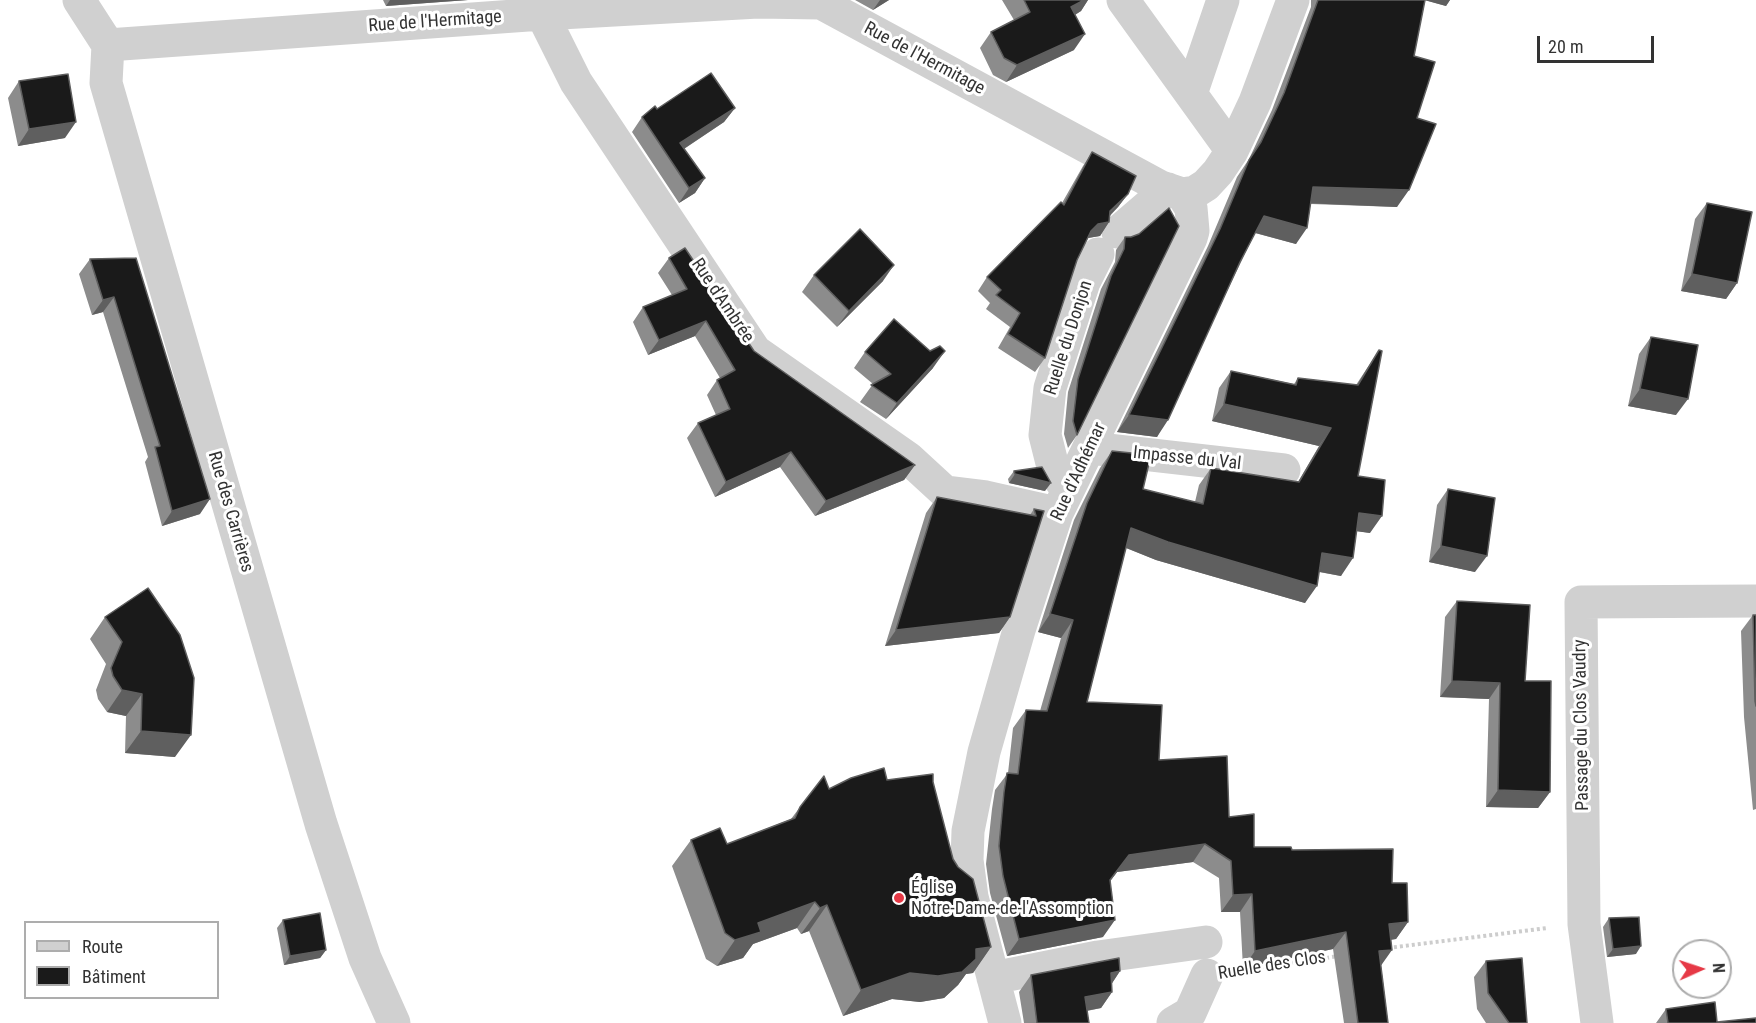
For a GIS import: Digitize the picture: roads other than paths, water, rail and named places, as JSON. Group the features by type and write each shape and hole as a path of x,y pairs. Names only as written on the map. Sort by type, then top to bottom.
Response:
{"street":[{"path":"80,0 108,45"},
{"path":"1123,0 1232,151"},
{"path":"1191,94 1223,0"},
{"path":"1175,191 1195,192 1206,185 1232,151 1255,102 1293,0"},
{"name":"Rue de l'Hermitage","path":"108,45 542,14 758,2 822,1 1140,176 1175,191"},
{"name":"Rue d'Ambrée","path":"542,14 576,82 755,351 908,458 945,492 986,498 1062,501"},
{"name":"Rue des Carrières","path":"108,45 106,83 321,824 365,957 394,1023"},
{"name":"Ruelle du Donjon","path":"1062,501 1045,435 1050,388 1084,282 1108,243 1175,191"},
{"name":"Rue d'Adhémar","path":"1005,1023 972,897 967,860 968,831 984,752 1019,630 1062,501 1191,238 1193,231 1191,208 1175,191"},
{"name":"Impasse du Val","path":"1090,448 1284,470"},
{"name":"Passage du Clos Vaudry","path":"1597,1023 1584,924 1581,602 1756,601"},
{"path":"939,825 952,880 972,897"},
{"name":"Ruelle des Clos","path":"993,978 1098,957 1206,942"},
{"path":"1173,1023 1190,1013 1207,975"}],"place":[{"name":"Église Notre-Dame-de-l'Assomption","path":"899,898"}]}
